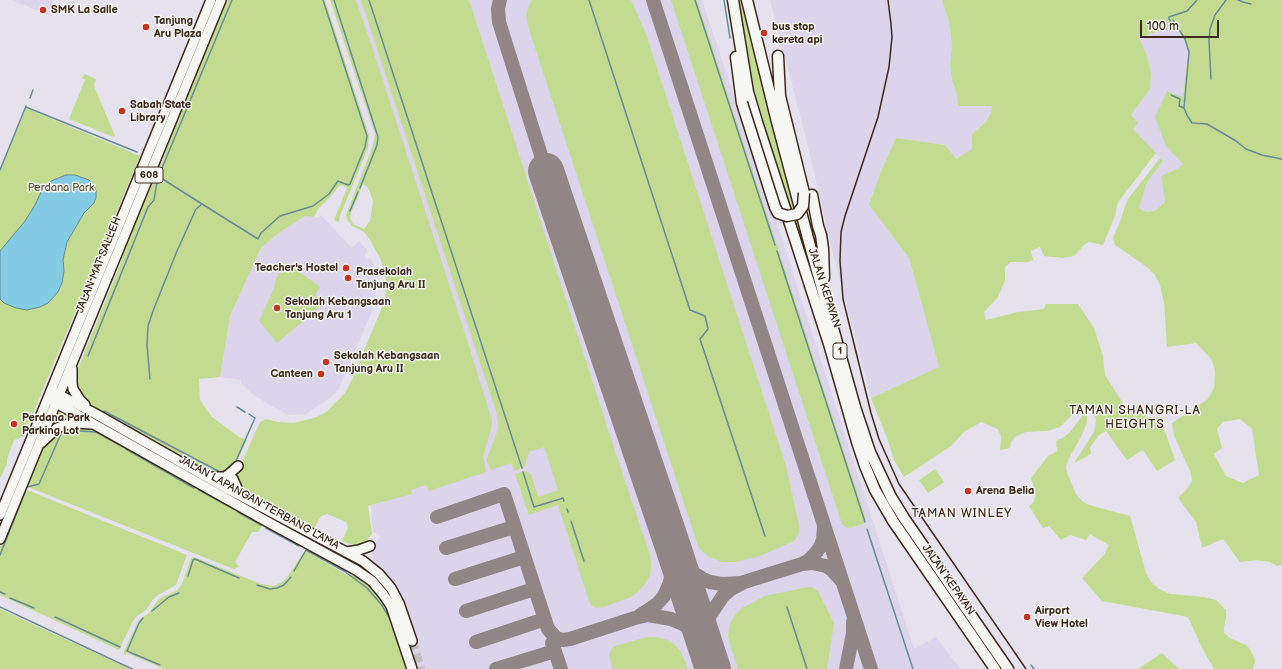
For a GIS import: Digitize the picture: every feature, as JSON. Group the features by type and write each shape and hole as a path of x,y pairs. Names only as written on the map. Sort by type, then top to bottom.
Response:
{"highway":[{"name":"JALAN KEPAYAN","path":"733,0 748,92 829,344 865,466 875,490 893,521 995,669"},
{"name":"JALAN KEPAYAN","path":"747,0 777,122 860,426 870,452 891,497 904,518 1008,669"},
{"path":"739,34 735,46 742,103 775,207 778,213 787,216 797,214 803,206 804,193 780,96 778,56"},
{"path":"812,195 821,235 828,306"},
{"path":"818,226 811,234 819,265 819,276"}],"main road":[{"name":"JALAN MAT SALLEH","path":"0,515 54,396 212,0"},
{"name":"JALAN MAT SALLEH","path":"0,539 39,445 54,396 72,364 221,0"},
{"path":"72,364 73,389 80,400 94,413"},
{"name":"JALAN LAPANGAN TERBANG LAMA","path":"54,396 94,413 207,477 362,561 378,574 391,588 399,603 412,641"},
{"name":"JALAN LAPANGAN TERBANG LAMA","path":"54,396 93,424 356,570 372,581 391,606 412,669"},
{"path":"39,445 57,428 74,423 93,424"},
{"path":"207,477 225,477 238,466"},
{"path":"233,479 240,495"},
{"path":"346,552 359,550 370,546 368,559 370,567"}],"shaded area":[{"name":"SMK La Salle","path":"12,0 54,0 48,15"},
{"path":"348,0 702,0 778,227 914,649 936,637 960,669 414,669 405,643 414,640 384,573 376,565 372,554 374,545 380,536 373,532 371,506 406,494 404,484 474,460"},
{"path":"770,0 942,0 949,22 952,45 950,66 958,105 992,106 991,113 985,123 972,134 972,149 955,159 945,145 896,138 881,171 869,205 909,258 939,367 871,398 831,246 806,138"},
{"path":"1175,25 1184,40 1188,52 1183,98 1166,146 1183,164 1178,169 1161,176 1165,202 1155,211 1146,212 1139,208 1147,182 1163,161 1133,129 1131,115 1150,89 1151,73 1147,56 1139,38"},
{"name":"Sekolah Kebangsaan Tanjung Aru 1","path":"321,215 352,248 359,241 367,250 364,257 368,259 370,257 375,268 376,297 373,309 339,389 330,398 306,414 288,415 253,395 241,383 241,380 220,377 230,316 261,248 280,232 305,216 318,218"}],"green space":[{"path":"226,0 325,0 369,135 368,148 340,216 339,222 334,220 347,188 342,185 338,187 318,209 314,217 305,216 280,232 261,248 230,316 220,377 199,379 200,400 212,417 239,437 247,440 234,468 219,475 208,471 122,425 115,419 89,404 76,390 75,380 77,371 120,265 132,227 154,175 162,162 173,127"},
{"path":"330,0 356,0 492,420 492,426 483,456 486,472 429,491 426,485 411,490 412,494 368,506 372,534 364,544 356,546 342,541 348,528 346,522 327,514 321,516 314,528 309,529 240,490 236,480 237,473 260,422 266,419 278,422 293,423 314,418 326,412 345,393 385,300 386,282 381,260 364,232 352,226 347,220 346,215 373,145 375,134","holes":["363,184 367,187 373,202 370,221 364,229 353,224 350,218"]},
{"path":"361,0 469,0 650,555 650,575 639,591 631,597 604,607 596,608 592,606 589,601 558,505 529,515 515,474 526,471 531,474 538,497 558,490 544,447 529,452 525,467 514,471 511,463 491,470 487,462 487,458 498,429 496,411"},
{"path":"531,0 631,0 646,34 786,466 799,525 799,533 792,542 760,556 735,562 722,562 709,557 698,546 528,26 526,15"},
{"path":"671,0 697,0 866,519 863,524 850,528 842,524"},
{"path":"739,0 744,0 829,326 754,92"},
{"path":"942,0 1282,0 1282,565 1277,566 1270,562 1256,560 1240,562 1223,539 1202,548 1196,522 1178,498 1188,488 1192,480 1190,471 1174,436 1172,423 1208,399 1214,388 1215,372 1212,360 1196,343 1167,347 1164,303 1160,285 1155,275 1147,267 1115,245 1113,238 1128,199 1160,158 1163,161 1147,182 1139,208 1146,212 1155,211 1165,202 1161,176 1177,169 1183,164 1166,146 1155,117 1167,91 1183,97 1188,52 1184,40 1175,25 1139,38 1147,56 1151,73 1150,89 1131,115 1138,123 1133,129 1156,153 1118,202 1115,216 1103,245 1089,242 1084,245 1074,256 1063,258 1044,256 1040,247 1031,251 1033,260 1028,262 1011,262 1005,267 1005,281 998,297 984,312 986,320 1018,312 1044,309 1046,304 1078,304 1094,328 1103,356 1105,375 1126,408 1138,406 1146,417 1162,417 1164,429 1175,460 1157,471 1143,450 1127,460 1106,431 1099,435 1090,447 1091,454 1074,463 1094,432 1096,421 1094,407 1089,404 1082,405 1060,427 1047,431 1026,432 1015,437 1011,442 1010,448 1000,450 1001,437 998,429 981,422 964,432 951,446 904,477 894,460 871,398 939,367 909,258 869,205 881,171 896,138 945,145 956,159 972,149 972,134 985,123 991,113 992,106 958,106 950,66 952,45 949,22","holes":["1240,419 1252,429 1259,475 1243,483 1226,476 1214,454 1222,448 1217,429 1223,422"]},
{"path":"85,74 96,79 94,86 115,136 113,137 69,119 85,80 82,78"},
{"name":"Perdana Park","path":"26,108 140,156 23,437 14,440 7,463 0,477 0,171"},
{"path":"286,262 320,287 315,295 327,301 277,343 259,321 274,288 276,278"},
{"path":"58,408 76,419 47,434"},
{"path":"1083,415 1087,417 1087,421 1082,435 1066,466 1067,473 1076,494 1083,502 1089,505 1130,516 1146,573 1151,582 1159,589 1170,594 1204,597 1216,600 1226,610 1224,633 1230,638 1246,645 1250,649 1255,661 1253,669 1214,669 1202,648 1188,617 1102,601 1082,578 1104,555 1109,545 1090,534 1086,540 1070,535 1061,540 1049,526 1043,528 1029,506 1033,503 1035,497 1035,489 1031,478 1048,456 1057,451 1056,441 1070,432"},
{"path":"80,426 104,435 262,524 263,525 258,532 252,532 235,562 239,566 234,569 231,568 28,487 27,483 41,450 48,441 62,429"},
{"path":"866,455 886,498 906,531 1004,669 1001,669 905,531 885,499"},
{"path":"935,469 944,482 928,493 919,480"},
{"path":"27,490 187,555 176,585 153,599 146,610 136,617 119,650 0,595 0,547 23,492"},
{"path":"229,493 356,562 351,562 265,517 228,495"},
{"path":"305,550 348,576 354,575 369,585 387,607 408,669 164,669 127,653 124,655 124,651 137,623 149,613 157,601 179,588 182,584 191,558 194,557 261,584 274,586 286,579"},
{"path":"812,587 818,591 834,623 827,669 738,669 728,635 730,624 735,615 742,608 765,596"},
{"path":"0,609 130,669 0,669"},
{"path":"647,637 668,640 674,644 681,652 688,669 613,669 609,655 612,648"},
{"path":"1162,653 1179,669 1138,669"}],"water":[{"path":"66,175 75,175 89,180 94,185 96,198 94,203 84,213 67,242 63,260 64,271 62,283 58,292 48,303 40,307 27,310 16,308 4,303 0,299 0,251 25,221 42,190 51,181"}],"waterway":[{"path":"202,204 161,178 160,173 232,0"},
{"path":"150,379 147,345 148,326 177,251 196,209 202,204 258,239 261,233 280,216 313,206 329,194 338,181 348,185 350,184 365,147 367,136 323,0"},
{"path":"334,0 378,137 377,145 360,188"},
{"path":"369,0 522,468"},
{"path":"589,0 690,310 705,316 708,329 700,339 765,536"},
{"path":"695,0 775,245"},
{"path":"724,0 730,38"},
{"path":"1175,28 1169,17 1187,11 1197,0"},
{"path":"1211,79 1209,41 1210,29 1215,15 1226,0"},
{"path":"1238,0 1251,4"},
{"path":"1173,20 1185,39 1189,52 1184,108 1192,123 1207,124 1236,141 1246,149 1262,155 1282,159"},
{"path":"30,98 33,90"},
{"path":"1171,95 1180,99 1179,106 1184,108"},
{"path":"0,170 26,106"},
{"path":"26,107 137,152"},
{"path":"88,356 148,207 154,200 157,182 161,178"},
{"path":"350,211 358,192"},
{"path":"777,251 865,522"},
{"path":"237,407 245,412"},
{"path":"104,411 220,472 227,470"},
{"path":"235,463 255,418 249,414"},
{"path":"75,427 80,431 96,432 123,447"},
{"path":"27,487 39,484 63,429"},
{"path":"126,449 194,488"},
{"path":"523,472 534,507 563,498 564,501"},
{"path":"199,490 234,509"},
{"path":"0,555 25,492"},
{"path":"238,512 261,525"},
{"path":"571,521 584,561"},
{"path":"266,528 299,546"},
{"path":"867,529 913,669"},
{"path":"294,571 306,550 344,571 367,588 381,604 391,620"},
{"path":"188,576 193,560 195,559 239,578"},
{"path":"257,585 270,589 277,588 284,585 291,577"},
{"path":"0,592 5,594"},
{"path":"152,611 169,597 179,593"},
{"path":"10,598 34,608"},
{"path":"0,607 132,669"},
{"path":"787,607 807,669"},
{"path":"55,617 120,647"},
{"path":"143,618 139,623 127,651 160,665"},
{"path":"1031,665 1034,669"}],"taxiway":[{"path":"500,0 498,9 499,22 546,171"},
{"path":"653,0 871,669"},
{"path":"437,517 504,494 548,629 556,638 562,640 570,639 648,615 671,619 683,624 694,633 705,646"},
{"path":"446,548 514,527"},
{"path":"705,646 706,630 710,615 723,596 731,589 744,582 802,564 809,560 820,547 823,540 824,527"},
{"path":"674,550 680,560 695,574 703,579 722,584 740,583"},
{"path":"639,616 657,604 664,596 673,571 674,550"},
{"path":"455,579 524,557"},
{"path":"802,564 812,563 826,566 841,580"},
{"path":"466,611 534,589"},
{"path":"476,642 545,619"},
{"path":"846,669 853,633 853,622"},
{"path":"552,643 561,669"},
{"path":"496,669 555,651"}],"runway":[{"path":"546,171 713,669"}],"tunnel":[{"path":"412,641 421,669"}],"railway":[{"path":"888,0 892,37 889,67 878,117 841,232 840,261 843,299 871,413 879,439 899,484 1026,669"}],"place":[{"name":"SMK La Salle","path":"43,10"},
{"name":"Tanjung Aru Plaza","path":"146,27"},
{"name":"bus stop kereta api","path":"764,33"},
{"name":"Sabah State Library","path":"122,111"},
{"name":"Teacher's Hostel","path":"346,268"},
{"name":"Prasekolah Tanjung Aru II","path":"348,278"},
{"name":"Sekolah Kebangsaan Tanjung Aru 1","path":"277,308"},
{"name":"Sekolah Kebangsaan Tanjung Aru II","path":"326,362"},
{"name":"Canteen","path":"321,374"},
{"name":"Perdana Park Parking Lot","path":"14,424"},
{"name":"Arena Belia","path":"968,491"},
{"name":"Airport View Hotel","path":"1027,617"}],"district":[{"name":"TAMAN SHANGRI-LA HEIGHTS","path":"1135,418"},
{"name":"TAMAN WINLEY","path":"962,514"}]}
